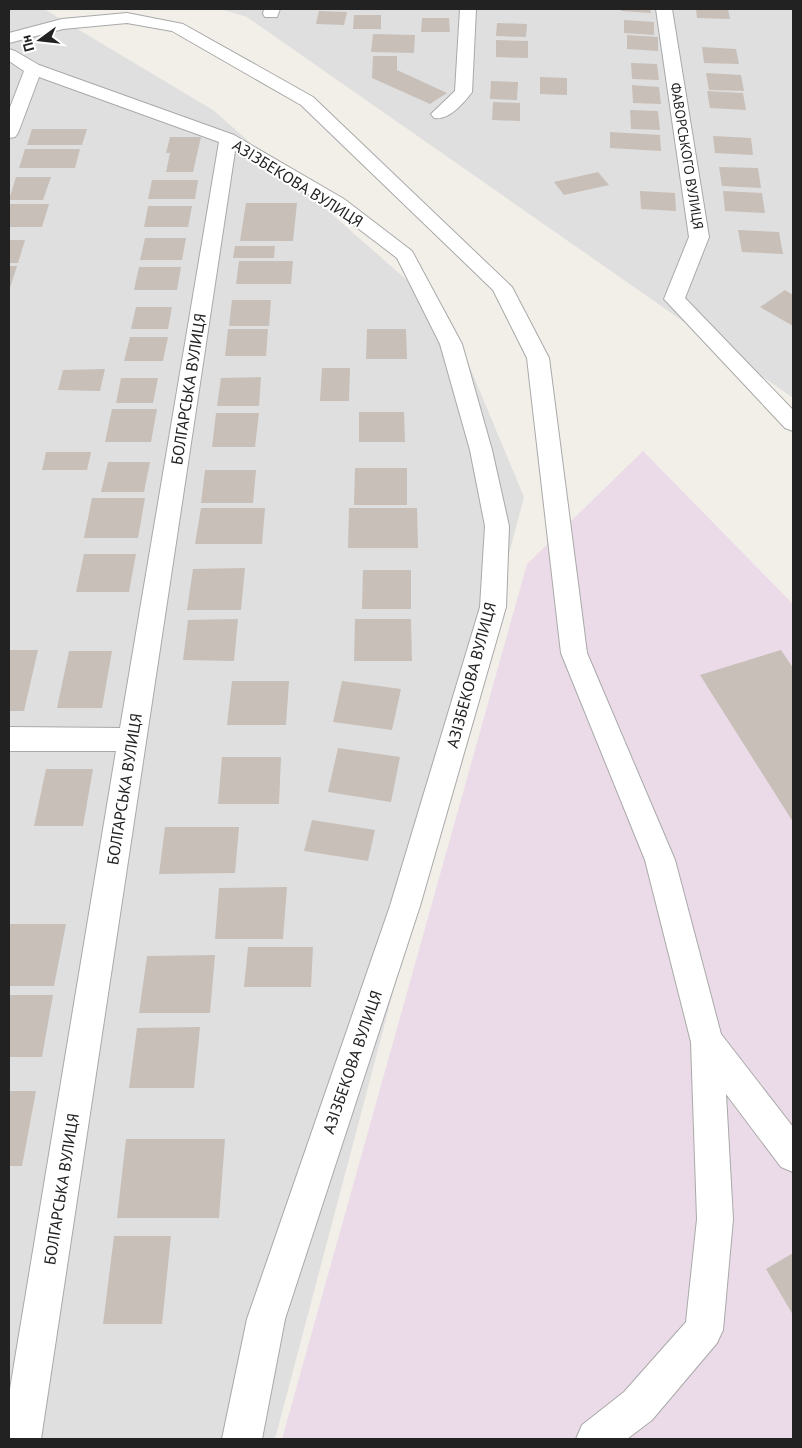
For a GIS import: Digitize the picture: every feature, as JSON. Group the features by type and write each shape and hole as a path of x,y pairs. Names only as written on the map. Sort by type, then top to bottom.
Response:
{"street":[{"path":"440,114 463,92 468,9"},
{"name":"ФАВОРСЬКОГО ВУЛИЦЯ","path":"664,9 699,237 674,299 793,423"},
{"path":"9,38 62,24 126,18 177,27 307,101 502,286 538,358 574,652 660,860 707,1042 715,1219 704,1330 638,1406 596,1439"},
{"name":"АЗІЗБЕКОВА ВУЛИЦЯ","path":"9,54 33,69 228,139 337,203 406,255 452,344 480,450 497,526 493,607 405,906 266,1319 242,1439"},
{"path":"9,133 33,69"},
{"name":"БОЛГАРСЬКА ВУЛИЦЯ","path":"21,1439 228,139"},
{"path":"9,740 132,740"},
{"path":"707,1042 793,1155"}],"shaded area":[{"path":"9,9 44,9 213,110 449,317 524,497 275,1439 9,1439"},
{"path":"221,9 793,9 793,398 247,17"},
{"path":"643,451 793,604 793,1439 282,1439 527,564"}],"building":[{"path":"621,9 650,9 651,13 621,11"},
{"path":"696,9 728,9 730,19 697,18"},
{"path":"319,11 347,12 344,25 316,24"},
{"path":"354,15 381,15 381,29 353,29"},
{"path":"422,18 449,18 450,32 421,32"},
{"path":"624,20 654,22 654,35 624,33"},
{"path":"497,23 527,24 526,37 496,36"},
{"path":"373,34 415,35 414,53 371,52"},
{"path":"627,35 658,37 658,51 627,49"},
{"path":"496,40 528,41 528,58 496,57"},
{"path":"702,47 736,49 739,64 704,63"},
{"path":"373,56 397,56 397,70 447,93 430,104 372,78"},
{"path":"631,63 657,64 659,80 632,79"},
{"path":"706,73 741,75 744,91 709,90"},
{"path":"540,77 567,78 567,95 540,94"},
{"path":"491,81 518,82 517,100 490,99"},
{"path":"632,85 659,87 661,104 633,103"},
{"path":"707,91 743,93 746,110 710,108"},
{"path":"493,102 520,103 520,121 492,120"},
{"path":"630,110 658,111 660,130 631,129"},
{"path":"32,129 87,129 82,145 27,145"},
{"path":"610,132 660,135 661,151 610,148"},
{"path":"713,136 751,138 753,155 715,153"},
{"path":"170,137 201,137 193,172 166,172 170,153 166,153"},
{"path":"25,149 80,149 75,168 19,168"},
{"path":"719,167 758,168 761,188 722,186"},
{"path":"598,172 609,185 564,195 554,182"},
{"path":"16,177 51,177 43,200 9,200"},
{"path":"152,180 198,180 195,199 148,199"},
{"path":"640,191 675,193 676,211 641,209"},
{"path":"723,191 762,193 765,213 725,211"},
{"path":"246,203 297,203 293,241 240,241"},
{"path":"9,204 49,204 42,227 9,227"},
{"path":"148,206 192,206 188,227 144,227"},
{"path":"738,230 779,232 783,254 742,252"},
{"path":"145,238 186,238 182,260 140,260"},
{"path":"9,240 25,240 18,263 9,263"},
{"path":"235,246 275,246 274,258 233,258"},
{"path":"239,261 293,261 291,284 236,284"},
{"path":"9,266 17,266 9,291"},
{"path":"139,267 181,267 177,290 134,290"},
{"path":"785,290 793,295 793,326 760,307"},
{"path":"232,300 271,300 269,326 229,326"},
{"path":"136,307 172,307 168,329 131,329"},
{"path":"228,329 268,329 266,356 225,356"},
{"path":"367,329 406,329 407,359 366,359"},
{"path":"130,337 168,337 163,361 124,361"},
{"path":"322,368 350,368 349,401 320,401"},
{"path":"105,369 100,391 58,390 63,370"},
{"path":"261,377 259,406 217,406 221,378"},
{"path":"121,378 158,378 153,403 116,403"},
{"path":"112,409 157,409 151,442 105,442"},
{"path":"359,412 404,412 405,442 359,442"},
{"path":"216,413 259,413 255,447 212,447"},
{"path":"46,452 91,452 87,470 42,470"},
{"path":"108,462 150,462 144,492 101,492"},
{"path":"355,468 407,468 407,505 354,505"},
{"path":"205,470 256,470 253,503 201,503"},
{"path":"92,498 145,498 138,538 84,538"},
{"path":"201,508 265,508 262,544 195,544"},
{"path":"349,508 417,508 418,548 348,548"},
{"path":"84,554 136,554 129,592 76,592"},
{"path":"245,568 241,610 187,610 193,569"},
{"path":"363,570 411,570 411,609 362,609"},
{"path":"238,619 234,661 183,660 188,620"},
{"path":"355,619 411,619 412,661 354,661"},
{"path":"9,650 38,650 24,711 9,711"},
{"path":"781,650 793,668 793,822 700,675"},
{"path":"69,651 112,651 102,708 57,708"},
{"path":"232,681 289,681 286,725 227,725"},
{"path":"342,681 401,689 392,730 333,722"},
{"path":"338,748 400,757 391,802 328,792"},
{"path":"222,757 281,757 279,804 218,804"},
{"path":"46,769 93,769 83,826 34,826"},
{"path":"312,820 375,830 368,861 304,851"},
{"path":"165,827 239,827 235,873 159,874"},
{"path":"287,887 283,939 215,939 219,888"},
{"path":"9,924 66,924 54,986 9,986"},
{"path":"248,947 313,947 311,987 244,987"},
{"path":"215,955 210,1013 139,1013 147,956"},
{"path":"9,995 53,995 42,1057 9,1057"},
{"path":"200,1027 194,1088 129,1088 137,1028"},
{"path":"9,1091 36,1091 22,1166 9,1166"},
{"path":"126,1139 225,1139 219,1218 117,1218"},
{"path":"114,1236 171,1236 162,1324 103,1324"},
{"path":"793,1253 793,1315 766,1269"}]}
